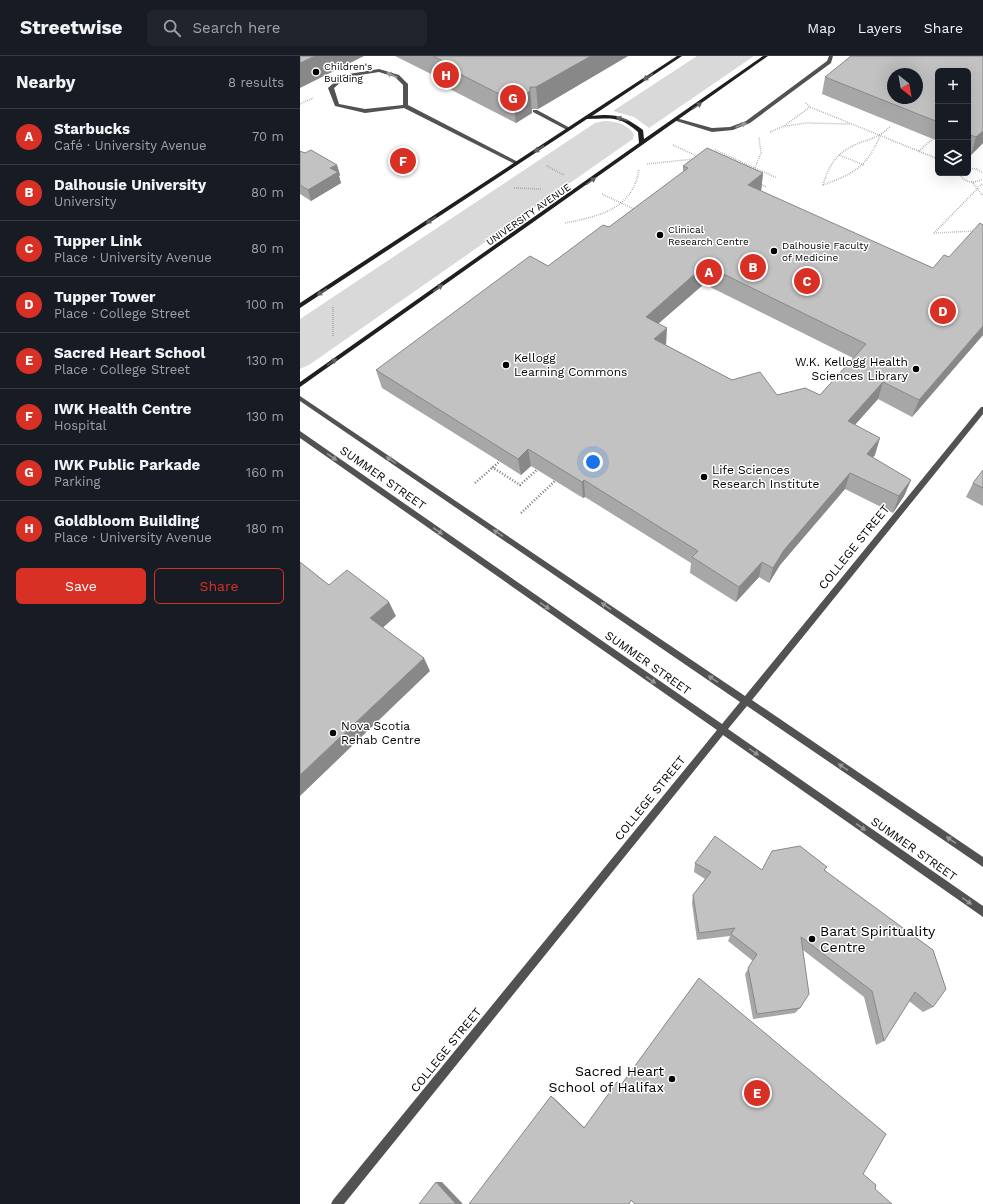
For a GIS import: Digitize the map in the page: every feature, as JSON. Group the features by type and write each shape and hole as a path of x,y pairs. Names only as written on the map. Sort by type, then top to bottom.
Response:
{"street":[{"path":"300,306 680,56"},
{"name":"UNIVERSITY AVENUE","path":"300,385 766,56"},
{"path":"676,120 712,130 731,129 748,122 829,62 831,56"},
{"path":"405,106 406,86 397,76 379,70 345,76 331,88 337,105 365,111 405,106 517,163"},
{"path":"535,111 570,129"},
{"path":"586,118 609,115 629,120 641,131 642,144"},
{"name":"SUMMER STREET","path":"300,398 983,862"},
{"name":"COLLEGE STREET","path":"337,1204 983,409"},
{"name":"SUMMER STREET","path":"300,434 983,912"}],"path":[{"path":"805,103 810,107 935,158"},
{"path":"748,122 756,130 762,144 761,157 755,168 750,172"},
{"path":"784,126 807,124 852,124"},
{"path":"880,136 874,152 864,165 847,176 823,185 828,168 839,155 856,144 880,136 890,127"},
{"path":"919,151 935,137"},
{"path":"644,165 704,159 670,144"},
{"path":"685,150 691,146"},
{"path":"710,148 778,178"},
{"path":"839,155 864,165"},
{"path":"730,164 736,160"},
{"path":"560,223 583,220 603,214 620,203 634,191 639,178 639,166"},
{"path":"980,170 983,167"},
{"path":"971,168 983,172"},
{"path":"961,176 964,180 972,182 983,179"},
{"path":"755,182 766,187"},
{"path":"972,182 983,196"},
{"path":"977,231 934,233 983,183"},
{"path":"480,188 578,190"},
{"path":"475,483 499,462"},
{"path":"492,468 520,485 543,464"},
{"path":"520,513 560,475"}],"shaded area":[{"path":"697,56 754,56 649,128 634,117 613,111"},
{"path":"604,121 617,122 625,125 634,134 633,139 309,365 300,369 300,319 595,123"}],"building":[{"path":"300,56 315,56 300,63"},
{"path":"433,56 591,56 536,87 530,87 530,91 513,101 438,63 443,61"},
{"path":"851,56 983,56 983,131 976,137 971,135 971,68 935,68 935,121 893,104 923,104 923,68 887,68 887,102 825,77"},
{"path":"707,148 763,173 748,185 933,268 944,255 949,257 980,223 983,225 983,326 919,400 883,382 848,421 880,438 867,454 911,480 899,496 850,473 784,550 773,568 762,562 739,587 692,557 698,551 584,480 582,482 528,449 518,459 376,370 530,256 548,266 603,225 609,227 688,168 683,166","holes":["705,265 866,344 820,395 805,388 777,395 760,372 732,380 654,339 667,328 646,317"]},
{"path":"311,150 337,165 330,168 338,172 308,190 300,185 300,151 305,153"},
{"path":"983,470 983,488 973,483"},
{"name":"Nova Scotia Rehab Centre","path":"300,562 329,585 347,570 389,602 370,618 424,658 300,775"},
{"name":"Barat Spirituality Centre","path":"715,836 762,870 772,851 800,846 827,867 824,870 933,950 946,989 933,1007 915,992 884,1041 872,991 801,937 809,994 800,1008 757,1014 748,968 757,954 731,934 735,928 699,933 693,895 711,872 695,863"},
{"path":"699,978 886,1134 863,1174 876,1185 875,1189 892,1204 635,1204 631,1200 629,1204 469,1204 551,1096 584,1128 617,1082 621,1085"},
{"path":"436,1182 456,1204 419,1204"}],"place":[{"name":"Children's Building","path":"316,72"},
{"name":"Goldbloom Building","path":"446,75"},
{"name":"IWK Public Parkade","path":"513,98"},
{"name":"IWK Health Centre","path":"403,161"},
{"name":"Clinical Research Centre","path":"660,235"},
{"name":"Dalhousie Faculty of Medicine","path":"774,251"},
{"name":"Dalhousie University","path":"753,267"},
{"name":"Starbucks","path":"709,272"},
{"name":"Tupper Link","path":"807,281"},
{"name":"Tupper Tower","path":"943,311"},
{"name":"Kellogg Learning Commons","path":"506,365"},
{"name":"W.K. Kellogg Health Sciences Library","path":"916,369"},
{"name":"Life Sciences Research Institute","path":"704,477"},
{"name":"Nova Scotia Rehab Centre","path":"333,733"},
{"name":"Barat Spirituality Centre","path":"812,939"},
{"name":"Sacred Heart School of Halifax","path":"672,1079"},
{"name":"Sacred Heart School","path":"757,1093"}]}
